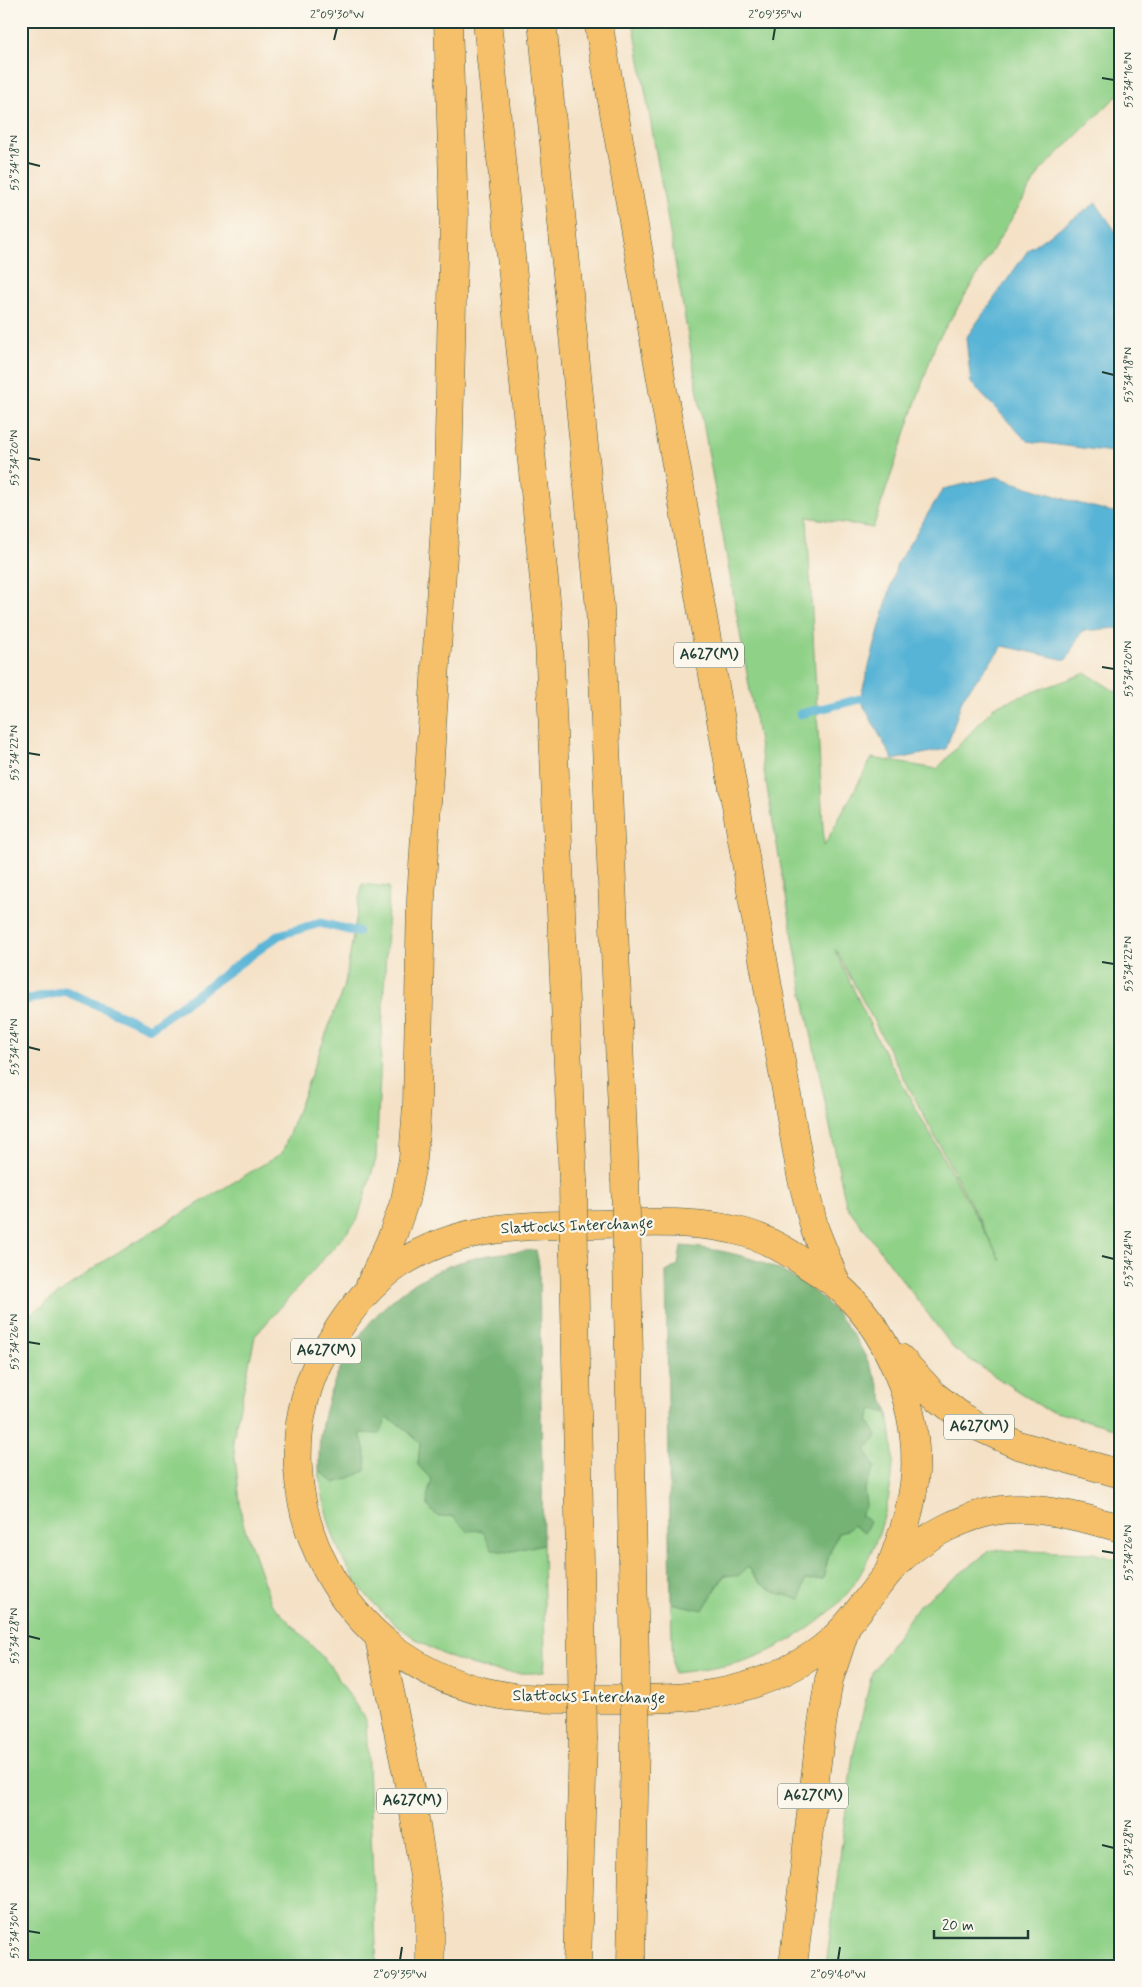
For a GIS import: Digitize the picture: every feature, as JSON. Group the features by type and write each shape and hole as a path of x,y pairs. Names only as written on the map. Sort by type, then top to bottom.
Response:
{"highway":[{"name":"A627(M)","path":"367,1291 392,1237 406,1200 413,1159 417,1105 421,898 448,476 454,216 448,21"},
{"path":"487,21 548,620 574,1256 583,1740 577,1966"},
{"path":"542,21 600,608 627,1255 636,1739 631,1966"},
{"name":"A627(M)","path":"598,21 801,1175 815,1230 837,1285"},
{"name":"Slattocks Interchange","path":"659,1222 705,1226 747,1234 784,1249 837,1285 872,1324 902,1382 911,1416 915,1444 915,1474 905,1530 889,1571 846,1628 814,1654 781,1673 754,1684 725,1692 679,1699 516,1698 484,1692 450,1682 414,1665 379,1638 352,1610 329,1576 313,1541 303,1501 298,1457 303,1410 316,1366 338,1330 367,1291 399,1265 433,1247 469,1233 514,1226 659,1222"},
{"name":"A627(M)","path":"872,1324 923,1385 962,1416 1018,1446 1121,1474"},
{"name":"A627(M)","path":"889,1571 908,1552 929,1536 944,1528 974,1517 1000,1510 1016,1508 1068,1514 1121,1528"},
{"name":"A627(M)","path":"792,1966 826,1704 830,1680 846,1628"},
{"name":"A627(M)","path":"379,1638 411,1794 430,1915 430,1966"}],"green space":[{"path":"633,21 1121,21 1121,92 1041,170 936,343 873,528 807,517 824,846 872,758 937,769 995,706 1086,673 1121,695 1121,1430 1045,1409 955,1350 846,1205 803,994","holes":["836,950 1001,1261 875,1035"]},
{"path":"362,884 389,887 376,1159 357,1221 255,1336 233,1439 242,1520 271,1603 329,1664 366,1721 377,1966 21,1966 21,1321 107,1259 282,1153 345,983"},
{"path":"681,1246 721,1251 756,1260 787,1274 814,1292 838,1315 858,1343 875,1375 888,1413 872,1409 868,1421 877,1435 866,1451 875,1467 864,1490 866,1505 860,1515 870,1521 864,1533 853,1525 846,1531 838,1533 829,1555 823,1579 805,1580 801,1600 778,1593 760,1583 748,1567 738,1576 724,1575 703,1610 671,1603 666,1272 678,1265"},
{"path":"536,1250 539,1265 543,1544 508,1552 492,1550 482,1530 467,1531 452,1516 439,1517 428,1504 427,1500 432,1480 418,1465 420,1443 402,1426 387,1418 379,1434 360,1433 366,1455 366,1470 335,1483 319,1470 320,1436 326,1405 337,1376 351,1349 369,1324 390,1302 414,1283 441,1269 487,1255"},
{"path":"872,1408 888,1413 893,1469 887,1507 878,1536 866,1564 850,1590 826,1615 796,1637 762,1654 729,1665 673,1673 671,1603 703,1609 725,1575 738,1575 748,1567 760,1583 823,1579 829,1555 838,1533 846,1531 853,1525 865,1532 860,1515 866,1505 864,1490 875,1467 865,1451 868,1422"},
{"path":"387,1418 402,1426 420,1443 418,1465 432,1480 427,1501 434,1513 439,1517 452,1516 467,1531 482,1530 508,1552 543,1544 544,1672 513,1673 483,1668 453,1659 425,1645 399,1627 376,1605 356,1581 341,1555 329,1524 319,1470 335,1483 366,1455 360,1433"},
{"path":"991,1550 1093,1553 1121,1561 1121,1966 826,1966 853,1755 872,1673 918,1606"}],"water":[{"path":"1096,203 1121,239 1121,453 1027,441 971,383 966,338 1029,249"},
{"path":"997,477 1077,503 1121,514 1121,631 1118,628 1082,631 1066,660 1003,646 963,697 946,749 893,760 860,699 897,564 943,489"}],"waterway":[{"path":"800,714 860,699"},
{"path":"21,1001 65,991 150,1028 279,935 320,923 358,932"}]}
